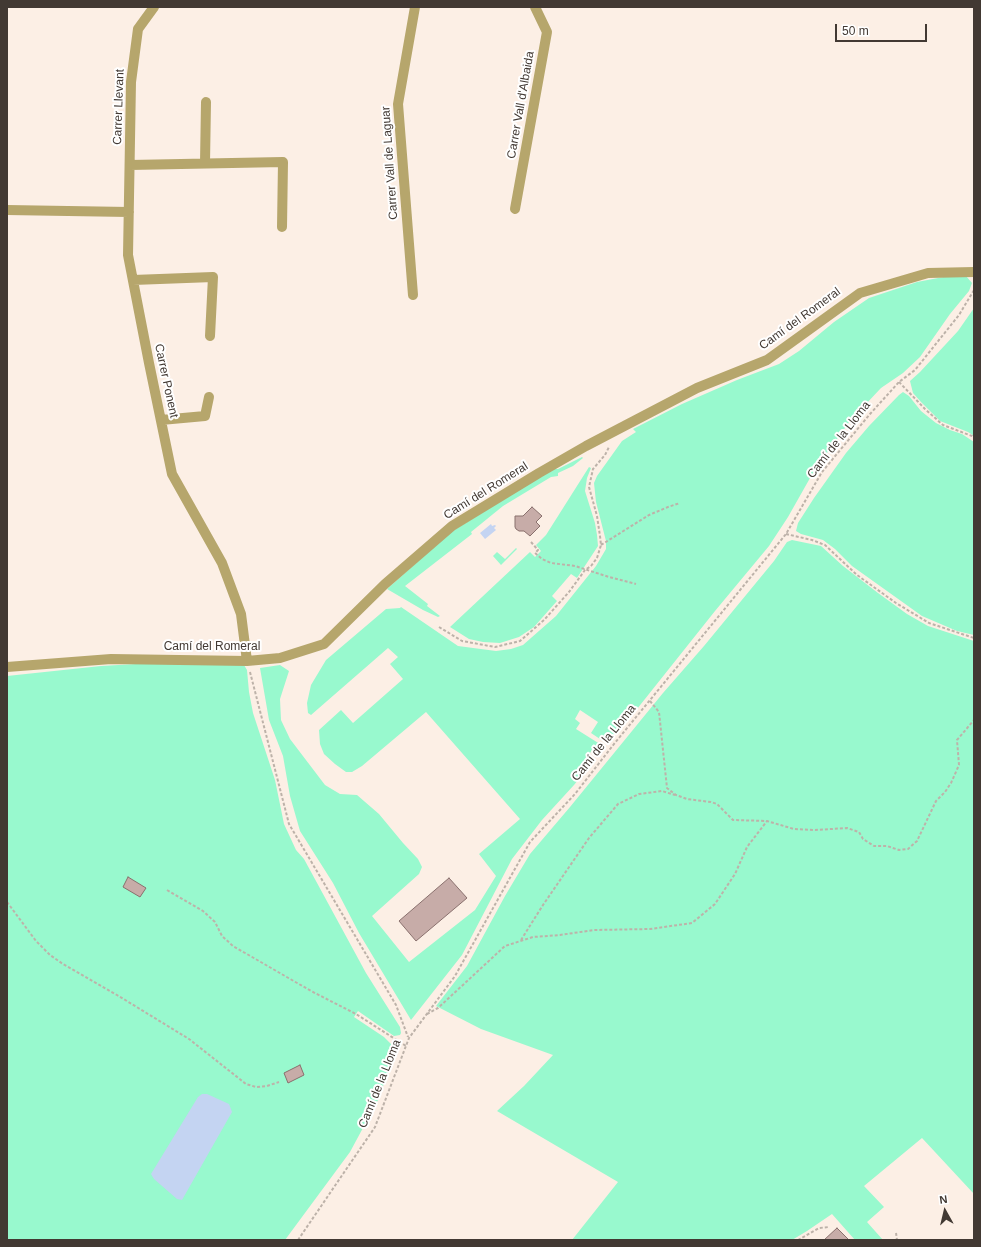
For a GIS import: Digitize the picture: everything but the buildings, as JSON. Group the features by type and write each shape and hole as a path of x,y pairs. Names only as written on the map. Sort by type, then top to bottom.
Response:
{"street":[{"name":"Carrer Llevant","path":"129,212 131,82 138,29 154,7"},
{"name":"Carrer Vall de Laguar","path":"413,295 398,104 415,7"},
{"name":"Carrer Vall d'Albaida","path":"515,209 547,32 535,7"},
{"path":"205,163 206,102"},
{"path":"130,165 283,162 282,227"},
{"path":"7,210 129,212"},
{"name":"Carrer Ponent","path":"129,212 128,255 172,474 222,563 241,614 247,661"},
{"name":"Camí del Romeral","path":"7,667 111,659 247,661 280,658 324,644 386,584 452,526 539,473 697,388 767,360 860,293 928,273 974,272"},
{"path":"133,280 212,277 210,336"},
{"path":"161,420 205,416 209,397"}],"path":[{"name":"Camí de la Lloma","path":"298,1240 376,1127 409,1038 455,976 530,842 575,794 786,534 822,472 870,414 899,382 915,370 959,314 974,290"},
{"path":"899,382 943,425 974,438"},
{"path":"439,627 462,641 495,647 520,641 544,620 569,592 585,570 591,566 597,558 601,545 597,516 589,487 593,469 605,455 611,433"},
{"path":"601,545 648,515 668,506 680,503"},
{"path":"786,534 826,545 857,575 896,603 929,623 974,638"},
{"path":"531,542 538,550 535,553 550,563 575,566 636,584"},
{"path":"247,661 290,824 396,1005 409,1038"},
{"path":"650,701 659,712 667,788 676,795"},
{"path":"520,941 585,844 618,804 639,794 662,791 688,799 711,802 717,804 733,820 767,821 794,829 816,830 847,828 859,832 863,839 874,846 887,846 899,850 908,849 917,841 936,801 951,783 959,765 957,740 974,720"},
{"path":"426,1014 438,1008 505,946 533,937 560,936 594,930 650,929 692,923 715,904 735,874 748,847 767,821"},
{"path":"167,890 203,911 215,922 222,936 233,946 311,991 356,1014 406,1046"},
{"path":"7,902 36,941 50,955 62,964 118,995 189,1039 246,1084 256,1087 267,1086 279,1082"},
{"path":"798,1240 820,1228 829,1227"},
{"path":"896,1233 898,1240"}],"green space":[{"path":"954,275 966,276 972,283 969,291 950,314 920,357 903,373 881,388 850,421 814,471 788,517 769,546 637,709 606,743 591,733 598,722 580,710 575,719 580,723 576,729 603,746 600,751 594,747 588,756 594,760 574,785 542,820 512,859 462,955 411,1020 359,933 333,883 300,831 290,796 283,756 269,720 260,668 280,665 289,671 280,699 281,720 290,739 325,785 340,794 357,795 379,814 418,859 422,867 419,874 372,916 409,962 475,910 496,876 479,854 520,819 426,712 362,766 352,772 346,772 335,764 324,754 320,744 319,730 341,710 353,723 403,679 390,664 398,657 388,648 311,715 308,713 307,703 311,685 326,660 386,609 401,607 458,646 496,651 511,649 523,645 556,616 596,566 606,549 606,541 596,502 594,483 597,476 622,441 636,432 633,429 682,404 737,380 779,364 799,351 834,322 869,298 917,282"},
{"path":"974,308 974,436 968,432 940,421 913,393 910,381 958,331"},
{"path":"903,392 909,396 921,411 936,423 962,434 974,442 974,635 957,631 922,616 852,566 835,549 823,540 801,534 796,531 798,523 814,498 846,453 869,426"},
{"path":"582,457 583,458 573,466 558,473 558,476 551,477 503,506 471,532 472,534 405,586 428,604 427,606 440,616 438,617 423,610 387,589 451,532 553,469 558,469"},
{"path":"589,467 591,468 587,478 585,491 595,523 598,546 577,578 571,574 552,596 557,601 534,627 519,637 500,643 483,642 469,639 450,627 530,552 535,557 541,551 536,545 546,535"},
{"path":"792,540 821,546 843,566 878,593 907,614 928,626 974,641 974,1194 922,1138 864,1186 884,1207 867,1222 883,1240 855,1240 832,1214 792,1240 572,1240 618,1182 497,1111 524,1086 553,1055 481,1029 436,1006 467,966 530,854 663,693 704,646 774,561 787,542"},
{"path":"516,548 517,549 501,565 493,556 497,552 505,559"},
{"path":"153,663 244,665 247,670 253,713 275,780 284,824 296,850 304,859 366,973 400,1027 401,1033 400,1035 394,1036 358,1011 354,1017 384,1037 391,1044 395,1053 378,1100 350,1152 285,1240 7,1240 7,676 101,666"}],"water":[{"path":"491,524 492,526 496,526 494,528 496,530 485,539 480,533"},
{"path":"202,1094 207,1094 229,1104 232,1112 182,1200 177,1199 154,1179 151,1174 198,1097"}]}
